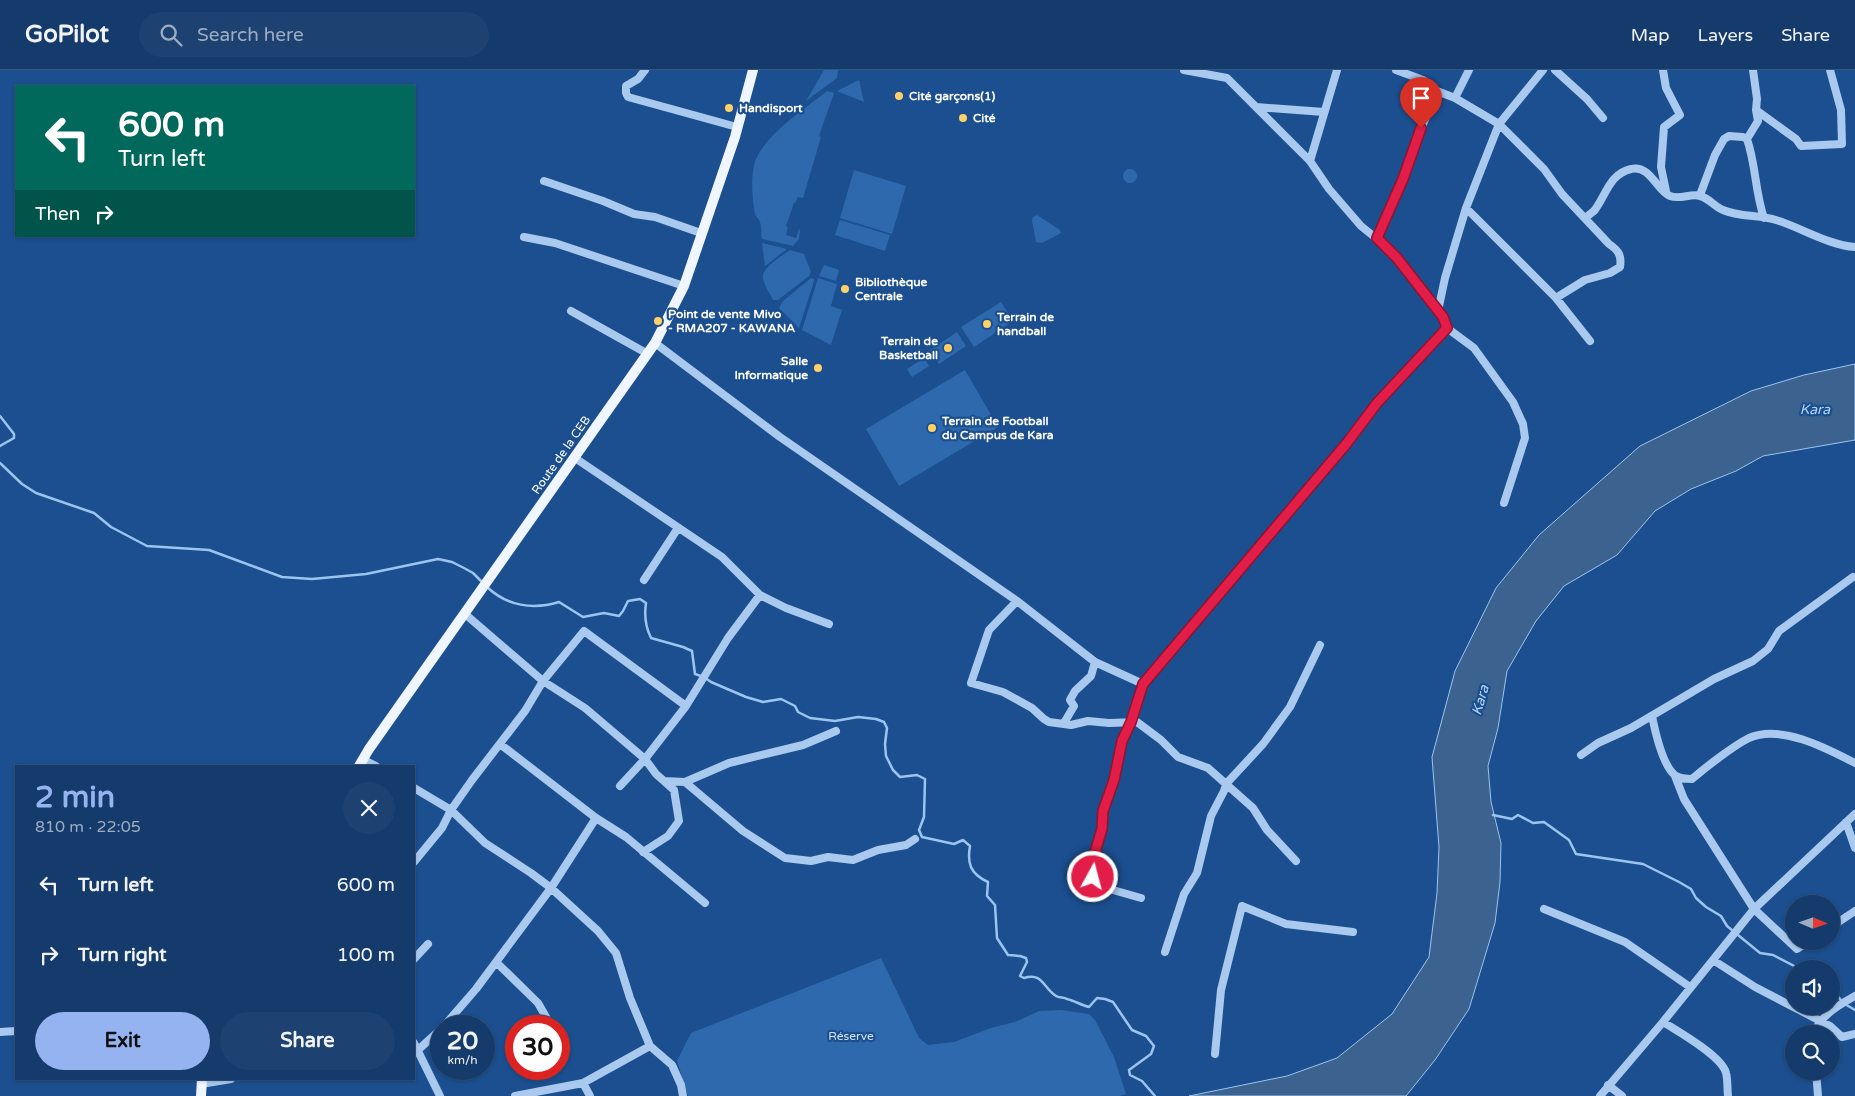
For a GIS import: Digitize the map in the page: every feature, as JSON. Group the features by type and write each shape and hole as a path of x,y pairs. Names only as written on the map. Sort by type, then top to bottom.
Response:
{"main road":[{"name":"Route de la CEB","path":"362,763 369,749 656,343 684,286 737,128 753,70"},
{"path":"201,1096 202,1081"}],"street":[{"path":"645,70 638,79 626,86 628,96 737,128"},
{"path":"1184,70 1227,78 1310,161 1329,189 1361,226 1377,238 1397,258 1443,317 1447,328 1474,348 1513,402 1523,424 1525,438 1504,503"},
{"path":"1310,161 1337,70"},
{"path":"1396,70 1423,80 1437,91 1455,98 1499,124 1544,168 1562,194 1609,244 1618,250 1621,258 1620,266 1610,273 1585,280 1556,298"},
{"path":"1455,98 1469,70"},
{"path":"1438,311 1445,278 1466,208 1499,124 1542,70"},
{"path":"1556,70 1587,98 1603,118"},
{"path":"1663,70 1666,88 1680,115 1664,128 1661,167 1667,195"},
{"path":"1753,70 1758,121 1747,139 1752,154 1758,203 1764,218"},
{"path":"1756,110 1796,139 1801,146 1842,144 1841,110 1830,70"},
{"path":"1377,238 1437,91"},
{"path":"1256,107 1324,112"},
{"path":"1700,196 1715,155 1724,140 1728,136 1747,139"},
{"path":"1585,218 1594,210 1608,185 1625,171 1634,168 1653,178 1667,195 1673,197 1700,196 1723,210 1774,219 1842,246 1855,247"},
{"path":"544,181 603,201 634,214 655,217 702,233"},
{"path":"1466,208 1556,298 1590,341"},
{"path":"524,237 555,243 684,286"},
{"path":"571,312 648,354"},
{"path":"1141,898 1099,886 1093,877 1096,849 1102,829 1103,811 1114,780 1122,741 1131,722 1143,684 1347,443 1377,403 1447,328"},
{"path":"656,343 780,438 1017,601 1095,662 1143,684"},
{"path":"575,458 722,557 760,594 786,608 829,624"},
{"path":"644,580 678,528"},
{"path":"1581,755 1598,742 1632,728 1714,680 1753,661 1768,649 1779,631 1854,578"},
{"path":"620,786 645,759 686,706 728,638 760,594"},
{"path":"1017,601 990,630 971,683 1003,692 1032,708 1044,720 1071,725 1088,721 1109,724 1136,722 1178,757 1208,768 1252,808 1267,830 1296,861"},
{"path":"466,614 543,681 585,708 645,759 656,774 674,790 676,813 679,821 668,836 643,852"},
{"path":"415,858 442,828 451,810 526,711 543,681 584,631 686,706"},
{"path":"1165,952 1184,894 1196,873 1212,816 1226,784 1263,744 1290,707 1320,646"},
{"path":"1064,723 1074,706 1070,700 1075,691 1091,676 1095,662"},
{"path":"1652,716 1657,742 1675,776 1684,799 1754,908 1785,938"},
{"path":"664,781 684,782 729,764 803,745 836,731"},
{"path":"1675,776 1683,779 1692,779 1749,739 1761,735 1785,735 1809,742 1855,762"},
{"path":"500,744 596,818 626,837 705,903"},
{"path":"684,782 743,831 785,858 811,861 828,857 853,860 884,848 906,845 915,839"},
{"path":"415,789 451,810 484,844 531,873 551,888 598,931 616,953 630,998 650,1046 672,1065 681,1085 683,1096"},
{"path":"1600,1096 1663,1022 1754,908 1855,814"},
{"path":"453,1015 496,962 551,888 596,818"},
{"path":"1846,822 1855,848"},
{"path":"1215,1054 1222,990 1242,906 1286,924 1353,932"},
{"path":"1544,909 1625,942 1690,988"},
{"path":"1840,921 1855,911"},
{"path":"415,958 428,944"},
{"path":"1713,960 1755,988 1830,1026 1842,1037 1855,1034"},
{"path":"496,962 538,1003 545,1015"},
{"path":"1818,1025 1842,1003 1855,996"},
{"path":"1663,1022 1694,1041 1712,1055 1726,1071 1728,1096"},
{"path":"0,1034 15,1031"},
{"path":"430,1037 416,1047 440,1096"},
{"path":"515,1096 583,1083 650,1046"},
{"path":"202,1081 216,1080"},
{"path":"1817,1080 1818,1096"},
{"path":"583,1083 590,1096"},
{"path":"1608,1085 1622,1096"}],"green space":[{"path":"824,70 838,70 837,78 806,101"},
{"path":"859,80 864,102 837,91"},
{"path":"827,91 834,93 819,136 821,137 803,198 798,197 794,203 786,226 788,227 786,235 796,238 800,230 799,239 793,246 762,239 760,222 755,214 752,193 753,169 757,157 770,138 779,129"},
{"path":"1127,169 1133,169 1137,176 1133,183 1127,183 1123,179 1123,173"},
{"path":"854,170 906,186 892,234 840,218"},
{"path":"1037,215 1060,230 1061,233 1042,243 1036,242 1032,220"},
{"path":"840,220 890,235 885,251 835,235"},
{"path":"762,243 787,249 765,266"},
{"path":"790,250 804,254 811,272 809,276 778,300 773,300 765,284 763,274 773,262"},
{"path":"824,265 839,270 836,281 819,276"},
{"path":"811,278 814,281 799,328 779,308 783,301"},
{"path":"818,278 837,284 831,306 842,310 831,345 802,330"},
{"name":"Terrain de handball","path":"1001,302 1013,321 974,347 961,327"},
{"name":"Terrain de Basketball","path":"957,332 966,346 939,364 930,350"},
{"path":"924,358 929,366 912,377 907,369"},
{"name":"Terrain de Football du Campus de Kara","path":"965,370 998,427 899,486 866,429"},
{"name":"Réserve","path":"881,958 919,1038 928,1045 954,1042 991,1028 1015,1022 1039,1011 1061,1010 1089,1014 1095,1020 1114,1057 1126,1094 1120,1096 688,1096 677,1061 691,1033"}],"water":[{"name":"Kara","path":"1855,364 1855,440 1763,456 1736,471 1691,489 1655,511 1617,555 1564,586 1536,621 1507,671 1498,728 1488,766 1491,802 1501,843 1500,882 1495,923 1469,1009 1435,1060 1406,1096 1189,1096 1287,1076 1337,1058 1392,1014 1429,957 1437,893 1439,847 1432,757 1455,671 1496,588 1539,535 1640,446 1751,391 1804,375"}],"waterway":[{"path":"0,416 14,434 14,438 0,446"},
{"path":"0,463 22,484 36,493 94,513 111,527 147,546 209,550 282,577 312,579 366,574 438,559 452,562 464,568 473,573 483,583"},
{"path":"487,587 503,598 521,605 540,606 559,602 583,617 604,613 619,616 628,601 640,599 646,603 647,629 651,638 692,651 695,674 746,697 763,702 781,699 795,706 798,712 810,718 835,721 858,717 884,722 887,728 886,756 893,770 900,777 917,775 925,779 924,817 919,830 922,837 954,844 963,840 970,846 969,858 971,867 977,875 988,882 987,896 995,905 997,938 1008,955 1026,958 1027,962 1020,976 1024,978 1035,977 1056,996 1089,1007 1097,998 1113,1002 1132,1030 1146,1036 1154,1046 1151,1054 1129,1070 1130,1075 1142,1081 1155,1096"},
{"path":"1493,815 1512,819 1518,815 1533,823 1544,822 1569,840 1576,854 1643,864 1679,882 1691,889 1696,898 1721,916 1727,926 1760,953 1773,955 1785,961"},
{"path":"1840,999 1855,1010"}],"place":[{"name":"Cité garçons(1)","path":"899,96"},
{"name":"Handisport","path":"729,108"},
{"name":"Cité","path":"963,118"},
{"name":"Bibliothèque Centrale","path":"845,289"},
{"name":"Point de vente Mivo - RMA207 - KAWANA","path":"658,321"},
{"name":"Terrain de handball","path":"987,324"},
{"name":"Terrain de Basketball","path":"948,348"},
{"name":"Salle Informatique","path":"818,368"},
{"name":"Terrain de Football du Campus de Kara","path":"932,428"}],"route":[{"path":"1093,877 1096,849 1102,829 1103,811 1114,780 1122,741 1131,722 1143,684 1347,443 1377,403 1447,328 1443,317 1397,258 1377,238 1403,179 1421,128"}]}
